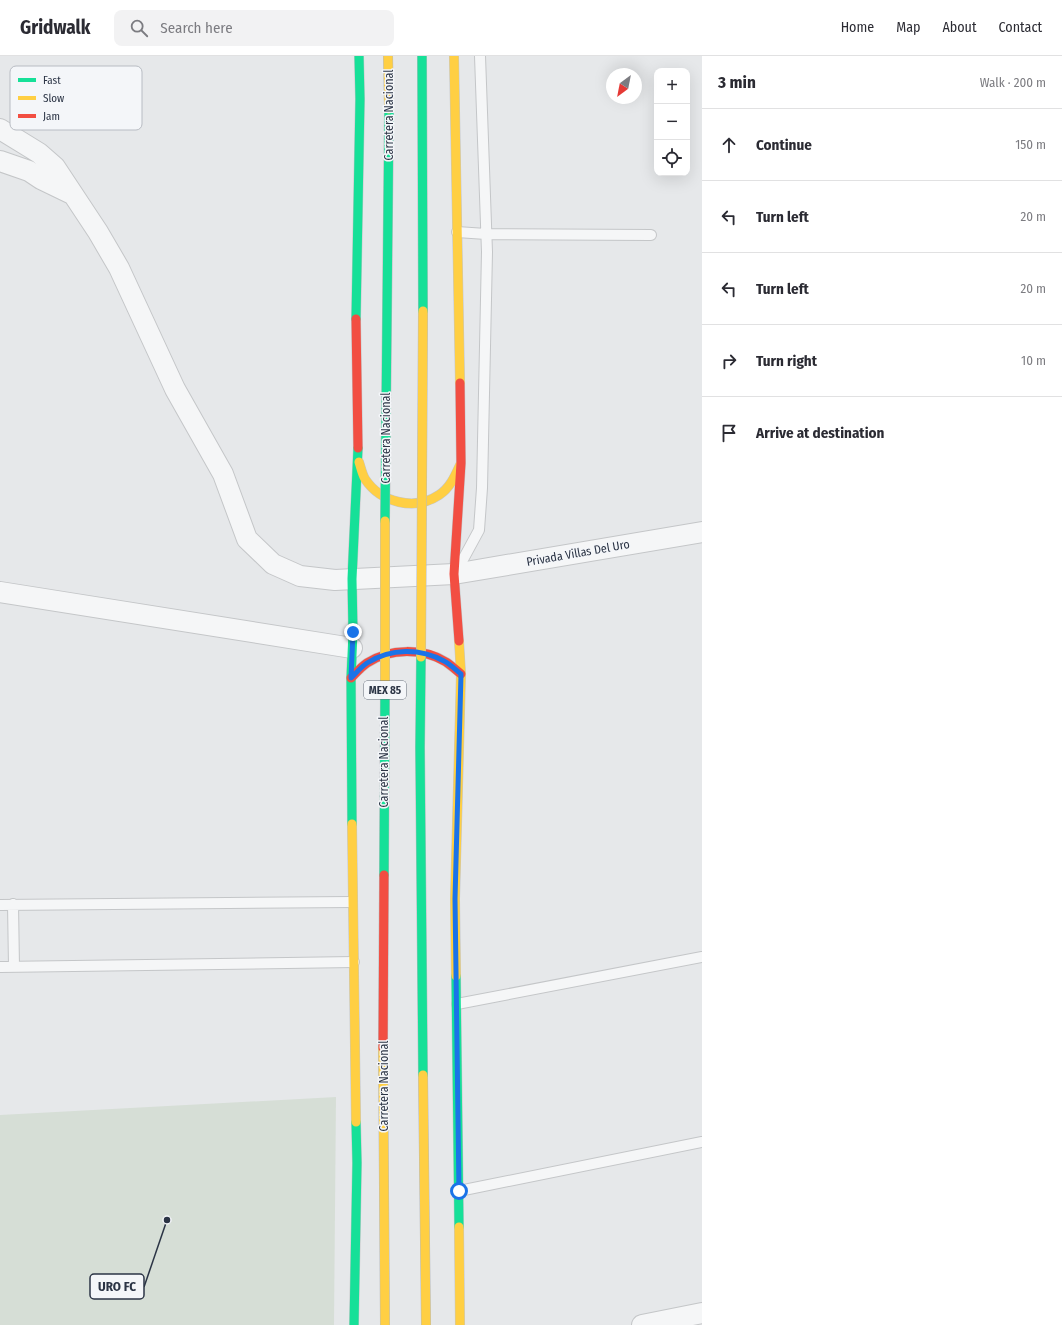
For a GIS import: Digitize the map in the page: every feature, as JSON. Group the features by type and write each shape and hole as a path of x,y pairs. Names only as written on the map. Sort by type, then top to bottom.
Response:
{"main road":[{"name":"MEX 85","path":"354,1325 357,1163 352,902 351,678 352,579 358,461 356,339 360,99 359,56"},
{"name":"Carretera Nacional","path":"386,1325 383,1002 386,389 390,112 388,56"},
{"name":"MEX 85","path":"422,56 423,351 420,755 426,1325"},
{"name":"MEX 85","path":"454,56 461,463 454,574 461,674 455,899 460,1325"},
{"name":"MEX 85","path":"358,461 366,480 380,495 399,503 419,503 438,496 453,482 461,463"},
{"name":"MEX 85","path":"351,678 366,664 378,657 385,654 405,651 426,653 445,661 461,674"}],"street":[{"name":"Privada Villas Del Uro","path":"0,128 39,153 55,167 98,232 119,268 175,389 223,474 247,539 273,564 300,576 335,580 454,574 702,532"},
{"path":"0,161 29,172 41,180 72,194"},
{"path":"0,592 352,648"},
{"path":"642,1325 702,1313"}],"lane":[{"path":"454,574 479,530 482,488 487,260 480,56"},
{"path":"457,232 486,234 651,235"},
{"path":"0,905 352,902"},
{"path":"13,904 14,967"},
{"path":"457,1004 702,957"},
{"path":"0,967 354,962"},
{"path":"459,1191 702,1142"}],"shaded area":[{"path":"336,1097 334,1325 0,1325 0,1115"}],"traffic: fast":[{"path":"356,319 360,99 359,56"},
{"path":"422,56 423,311"},
{"path":"385,521 389,109"},
{"path":"352,824 352,579 358,448"},
{"path":"421,657 420,747 423,1075"},
{"path":"384,875 385,688"},
{"path":"456,976 459,1227"},
{"path":"354,1325 357,1163 356,1122"}],"traffic: slow":[{"path":"388,56 389,109"},
{"path":"454,56 460,383"},
{"path":"421,657 423,311"},
{"path":"359,462 365,479 380,494 389,499 409,503 420,503 439,495 452,482 460,465"},
{"path":"385,521 385,688"},
{"path":"456,976 455,899 461,674 459,641"},
{"path":"352,824 356,1122"},
{"path":"383,1048 385,1325"},
{"path":"423,1075 426,1325"},
{"path":"459,1227 460,1325"}],"traffic: jam":[{"path":"356,319 358,448"},
{"path":"459,641 454,574 461,463 460,383"},
{"path":"351,678 361,668 376,658 396,652 417,652 437,657 461,674"},
{"path":"383,1048 384,875"}],"place":[{"name":"URO FC","path":"167,1220"}],"route":[{"path":"353,632 351,678 366,664 385,654 405,651 426,653 445,661 461,674 455,899 459,1191"}]}
